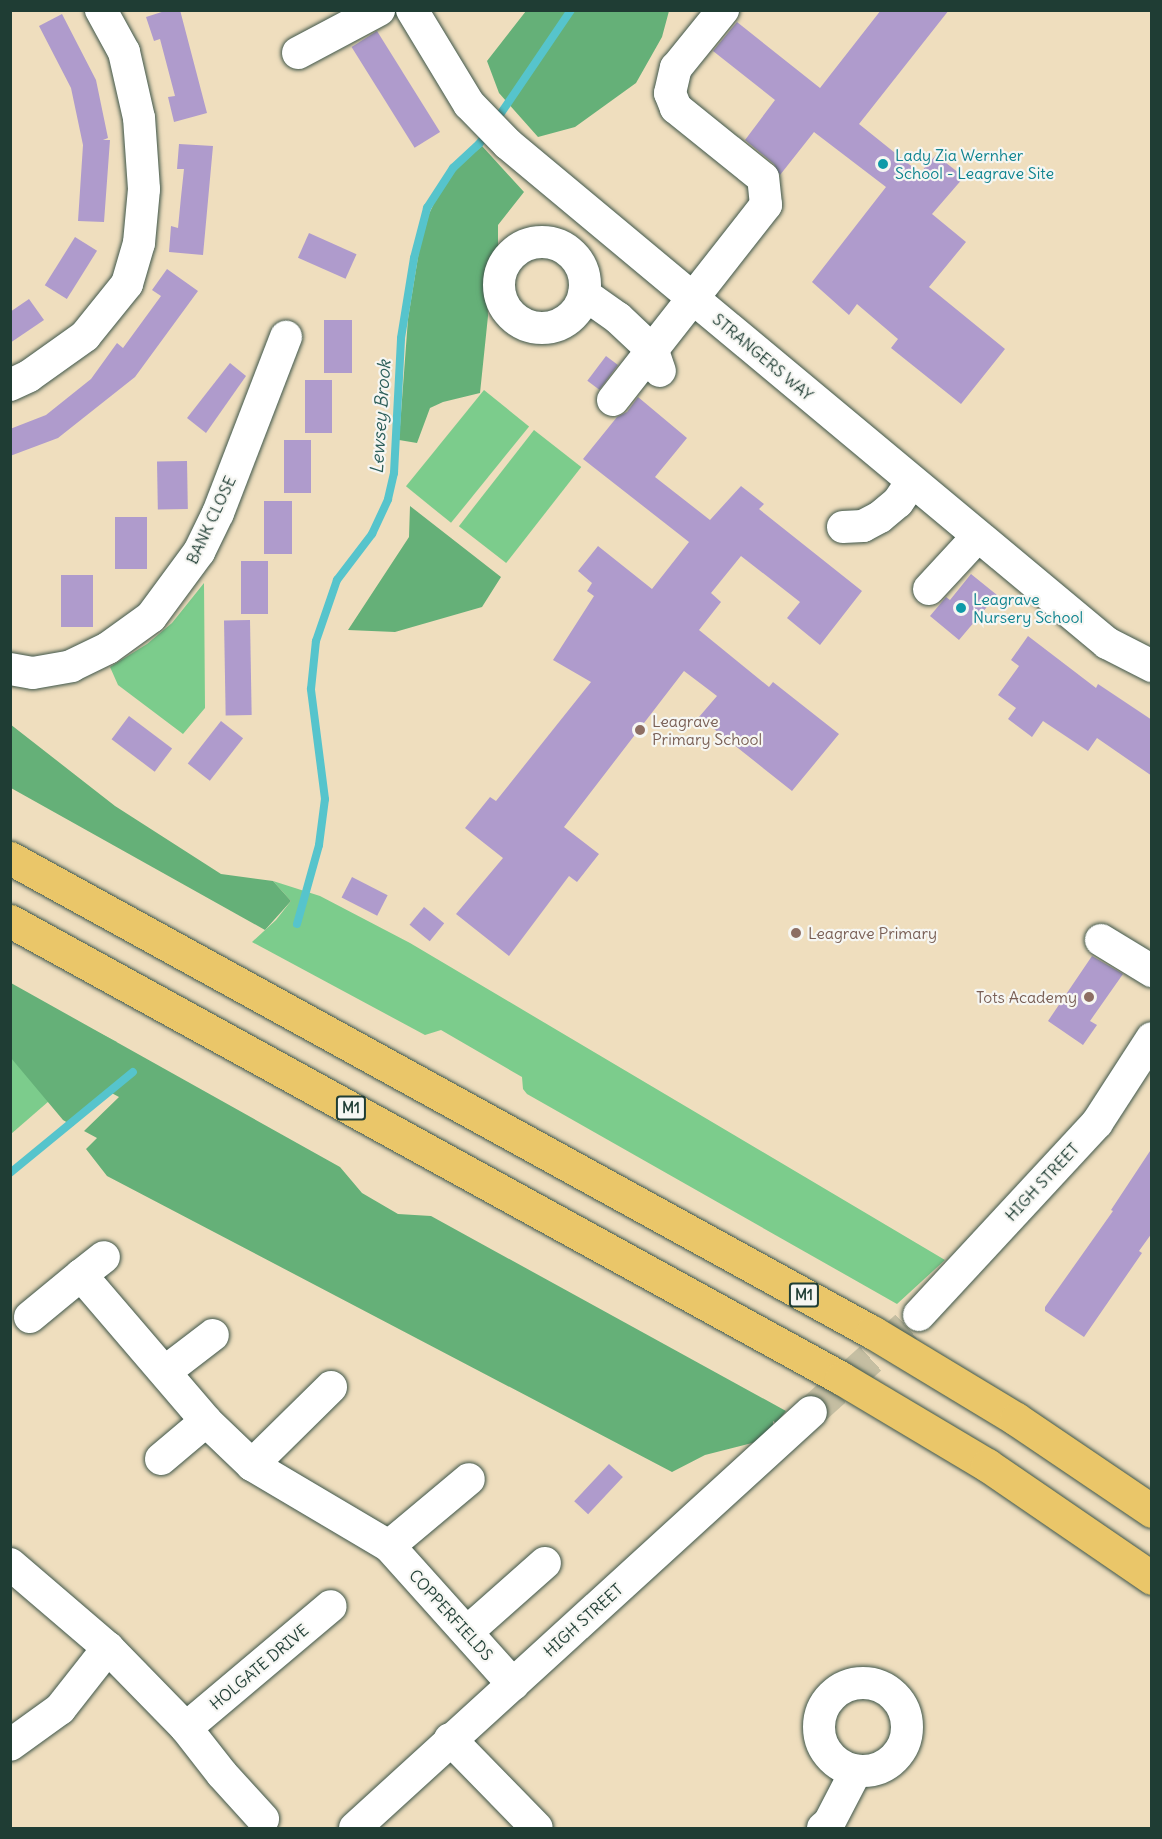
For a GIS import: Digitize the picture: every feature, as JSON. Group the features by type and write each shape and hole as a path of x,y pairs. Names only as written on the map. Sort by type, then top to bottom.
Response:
{"highway":[{"name":"M1","path":"10,858 872,1332 1016,1419 1152,1510"},
{"name":"M1","path":"10,921 841,1378 987,1465 1152,1578"}],"street":[{"path":"10,385 29,376 85,336 127,284 139,243 144,189 139,118 124,52 100,10"},
{"path":"298,53 379,10"},
{"name":"STRANGERS WAY","path":"412,10 470,104 508,144 1107,643 1152,666"},
{"path":"614,400 656,361 693,299 766,205 763,178 676,108 670,93 676,68 723,10"},
{"path":"584,294 618,318 656,361"},
{"name":"BANK CLOSE","path":"10,669 33,673 71,666 108,648 151,617 199,552 218,513 286,336"},
{"path":"843,527 862,526 880,517 898,502 912,481"},
{"path":"929,589 978,536"},
{"path":"1101,940 1152,971"},
{"name":"HIGH STREET","path":"919,1315 1097,1123 1152,1038"},
{"name":"COPPERFIELDS","path":"30,1317 92,1266 166,1371 206,1421 252,1465 389,1546 513,1684"},
{"path":"166,1371 213,1335"},
{"path":"252,1465 330,1387"},
{"name":"HIGH STREET","path":"355,1828 811,1412"},
{"path":"161,1459 206,1421"},
{"path":"389,1546 469,1479"},
{"path":"467,1632 545,1563"},
{"path":"10,1564 108,1648 186,1728 222,1774 262,1819"},
{"name":"HOLGATE DRIVE","path":"186,1728 331,1606"},
{"path":"10,1745 60,1709 108,1648"},
{"path":"450,1739 537,1828"},
{"path":"823,1828 829,1823 856,1771"}],"green space":[{"path":"526,11 669,11 662,37 636,83 575,127 538,137 499,93 487,61"},
{"path":"482,146 524,192 498,225 498,258 487,288 488,316 480,393 443,402 430,408 417,443 399,440 408,319 419,251 429,214 438,195 457,168"},
{"path":"484,390 529,427 451,523 406,486"},
{"path":"534,430 581,467 506,563 459,526"},
{"path":"410,506 501,577 482,607 395,632 348,630 409,537"},
{"path":"204,583 205,708 183,734 118,685 110,667 147,644 172,623"},
{"path":"10,724 115,806 221,874 273,881 291,901 265,930 11,788"},
{"path":"273,881 320,896 410,943 945,1260 897,1304 527,1094 523,1089 522,1077 441,1030 425,1035 252,942 276,920 291,901"},
{"path":"11,983 340,1167 362,1193 398,1214 431,1216 786,1411 776,1423 773,1421 773,1428 760,1441 705,1455 672,1472 107,1176 86,1149 97,1138 84,1131 119,1097 106,1090 73,1126 63,1120 11,1058"},
{"path":"10,987 117,1042 11,1134 10,1134"}],"building":[{"path":"168,10 180,10 207,113 174,122 168,97 175,96 160,39 154,41 146,17"},
{"name":"Lady Zia Wernher School - Leagrave Site","path":"881,10 949,10 859,124 920,173 936,155 964,177 932,214 966,242 929,287 1005,349 961,404 891,348 898,339 857,304 849,315 812,282 886,187 814,132 780,175 774,164 745,140 775,100 713,51 737,22 820,88"},
{"path":"62,14 96,80 108,138 103,140 110,140 104,222 78,221 83,145 71,88 39,26"},
{"path":"377,31 440,132 415,148 352,47"},
{"path":"179,144 213,146 203,255 169,252 171,226 178,228 184,169 177,169"},
{"path":"309,233 357,254 346,279 298,258"},
{"path":"75,237 97,251 67,299 45,285"},
{"path":"167,269 198,291 135,377 58,438 10,456 10,429 46,415 91,379 117,343 123,348 161,296 152,290"},
{"path":"29,299 44,320 10,343 10,312"},
{"path":"324,320 352,320 352,373 324,373"},
{"path":"606,356 618,365 599,390 587,381"},
{"path":"230,363 246,376 206,433 187,418"},
{"path":"305,380 332,380 332,433 305,433"},
{"name":"Leagrave Primary School","path":"638,397 687,438 655,477 710,520 741,486 764,504 759,509 862,591 820,645 787,618 800,602 741,556 711,593 721,602 699,630 769,687 773,682 839,734 792,791 699,717 717,696 684,671 564,827 599,854 577,882 569,876 509,956 456,914 503,858 465,828 490,797 496,801 591,682 553,660 594,596 587,591 592,583 578,571 598,546 652,589 689,542 583,459 617,417 627,412"},
{"path":"284,440 311,440 311,493 284,493"},
{"path":"187,461 188,509 158,510 157,462"},
{"path":"264,501 292,501 292,554 264,554"},
{"path":"115,517 147,517 147,569 115,569"},
{"path":"241,561 268,561 268,614 241,614"},
{"name":"Leagrave Nursery School","path":"971,574 997,595 959,640 930,616 946,597 950,600"},
{"path":"61,575 93,575 93,627 61,627"},
{"path":"224,620 250,620 252,715 226,715"},
{"path":"1028,636 1096,688 1098,684 1152,720 1152,776 1097,738 1088,751 1043,721 1032,737 1008,719 1016,708 998,695 1019,666 1011,660"},
{"path":"129,716 172,748 155,772 112,739"},
{"path":"221,721 243,738 210,781 188,764"},
{"path":"352,877 388,895 377,916 342,897"},
{"path":"424,907 444,923 430,941 410,925"},
{"name":"Tots Academy","path":"1092,956 1123,974 1090,1021 1097,1025 1083,1045 1048,1021"},
{"path":"1152,1148 1152,1233 1139,1251 1142,1253 1084,1337 1045,1311 1045,1307 1113,1211 1111,1210"},
{"path":"609,1464 623,1477 588,1514 574,1501"}],"waterway":[{"name":"Lewsey Brook","path":"495,122 571,10"},
{"name":"Lewsey Brook","path":"297,924 319,845 325,799 311,689 316,641 337,580 372,534 388,499 394,473 401,338 414,258 427,208 453,168 479,144 488,132"},
{"name":"Lewsey Brook","path":"10,1173 133,1072"}],"tunnel":[{"path":"811,1412 919,1315"}],"place":[{"name":"Lady Zia Wernher School - Leagrave Site","path":"883,164"},
{"name":"Leagrave Nursery School","path":"961,608"},
{"name":"Leagrave Primary School","path":"640,730"},
{"name":"Leagrave Primary","path":"796,933"},
{"name":"Tots Academy","path":"1089,997"}]}
